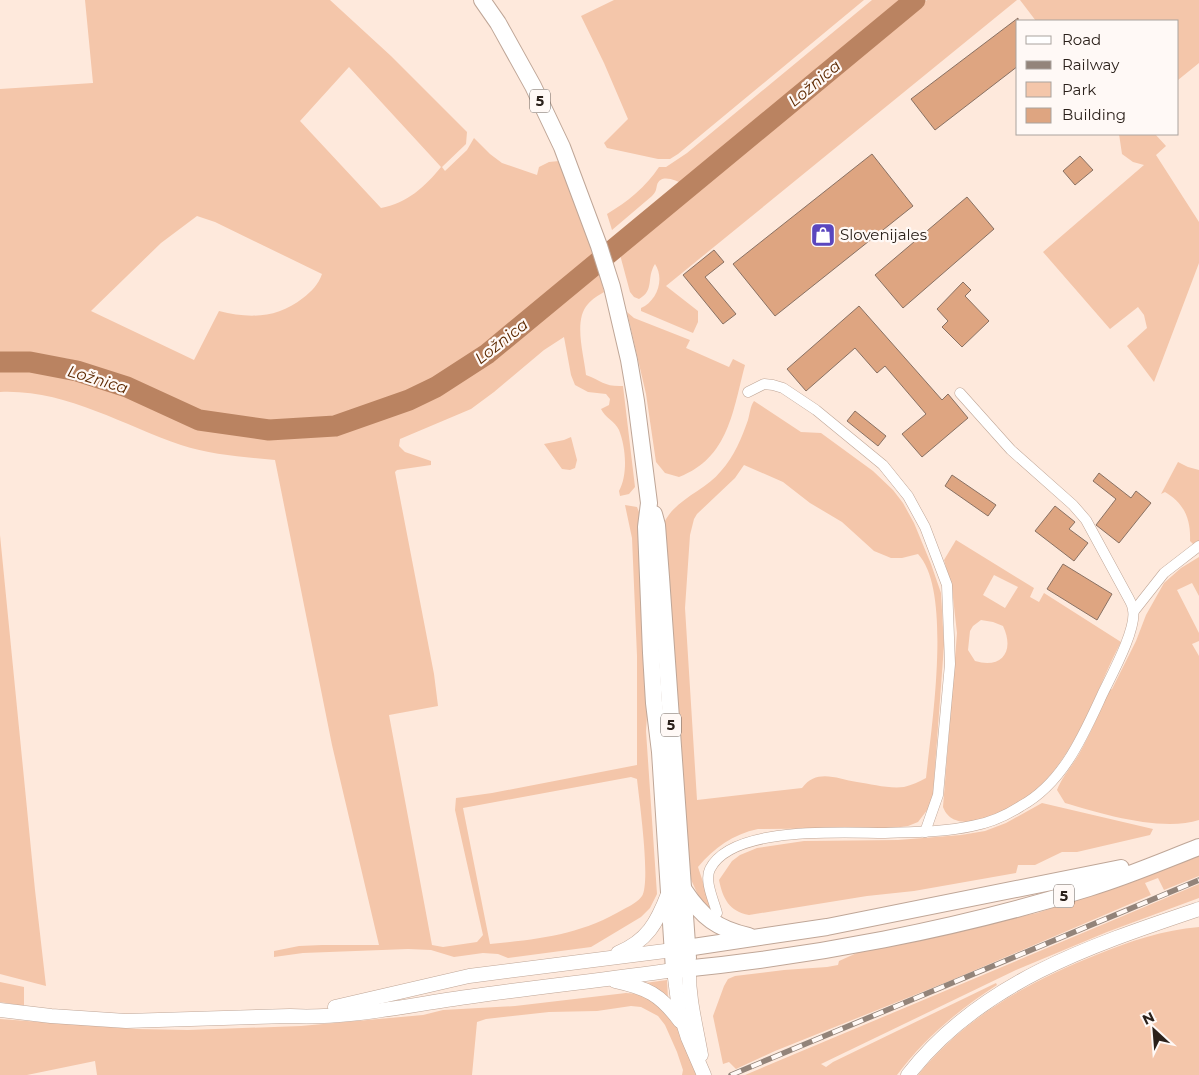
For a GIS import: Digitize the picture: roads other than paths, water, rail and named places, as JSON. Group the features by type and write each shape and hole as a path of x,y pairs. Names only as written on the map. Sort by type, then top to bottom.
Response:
{"main road":[{"name":"5","path":"482,0 498,23 533,86 562,147 612,287 629,360 649,502 657,525 680,949 827,927 1122,867 1156,864"},
{"name":"5","path":"682,969 830,948 969,921 1083,890 1199,847"},
{"path":"605,958 624,950 646,935 676,890 712,922 729,931 759,937"},
{"path":"908,1075 924,1054 957,1023 979,1006 1011,986 1103,944 1199,909"},
{"path":"290,1016 364,1002 469,976 680,949 682,969 678,1010 705,1075"},
{"path":"0,1010 51,1016 126,1021 312,1017 682,969"},
{"path":"682,969 689,981 692,1008 705,1075"},
{"path":"607,979 639,987 657,996 665,1002 683,1025"}],"street":[{"path":"748,392 764,384 774,384 784,388 816,410 883,465 908,496 925,527 946,585 950,664 938,795 925,832"},
{"path":"960,393 1011,450 1073,505 1086,520 1130,599 1134,611"},
{"path":"717,913 708,878 709,871 720,857 745,842 796,833 925,832 974,826 996,819 1023,806 1058,776 1086,729 1126,644 1134,611 1164,573 1199,546"}],"waterway":[{"name":"Ložnica","path":"0,362 30,362 77,371 127,387 199,420 269,430 335,426 409,400 436,387 487,354 915,0"}],"railway":[{"path":"731,1075 1199,880"}],"place":[{"name":"Slovenijales","path":"823,235"}]}
